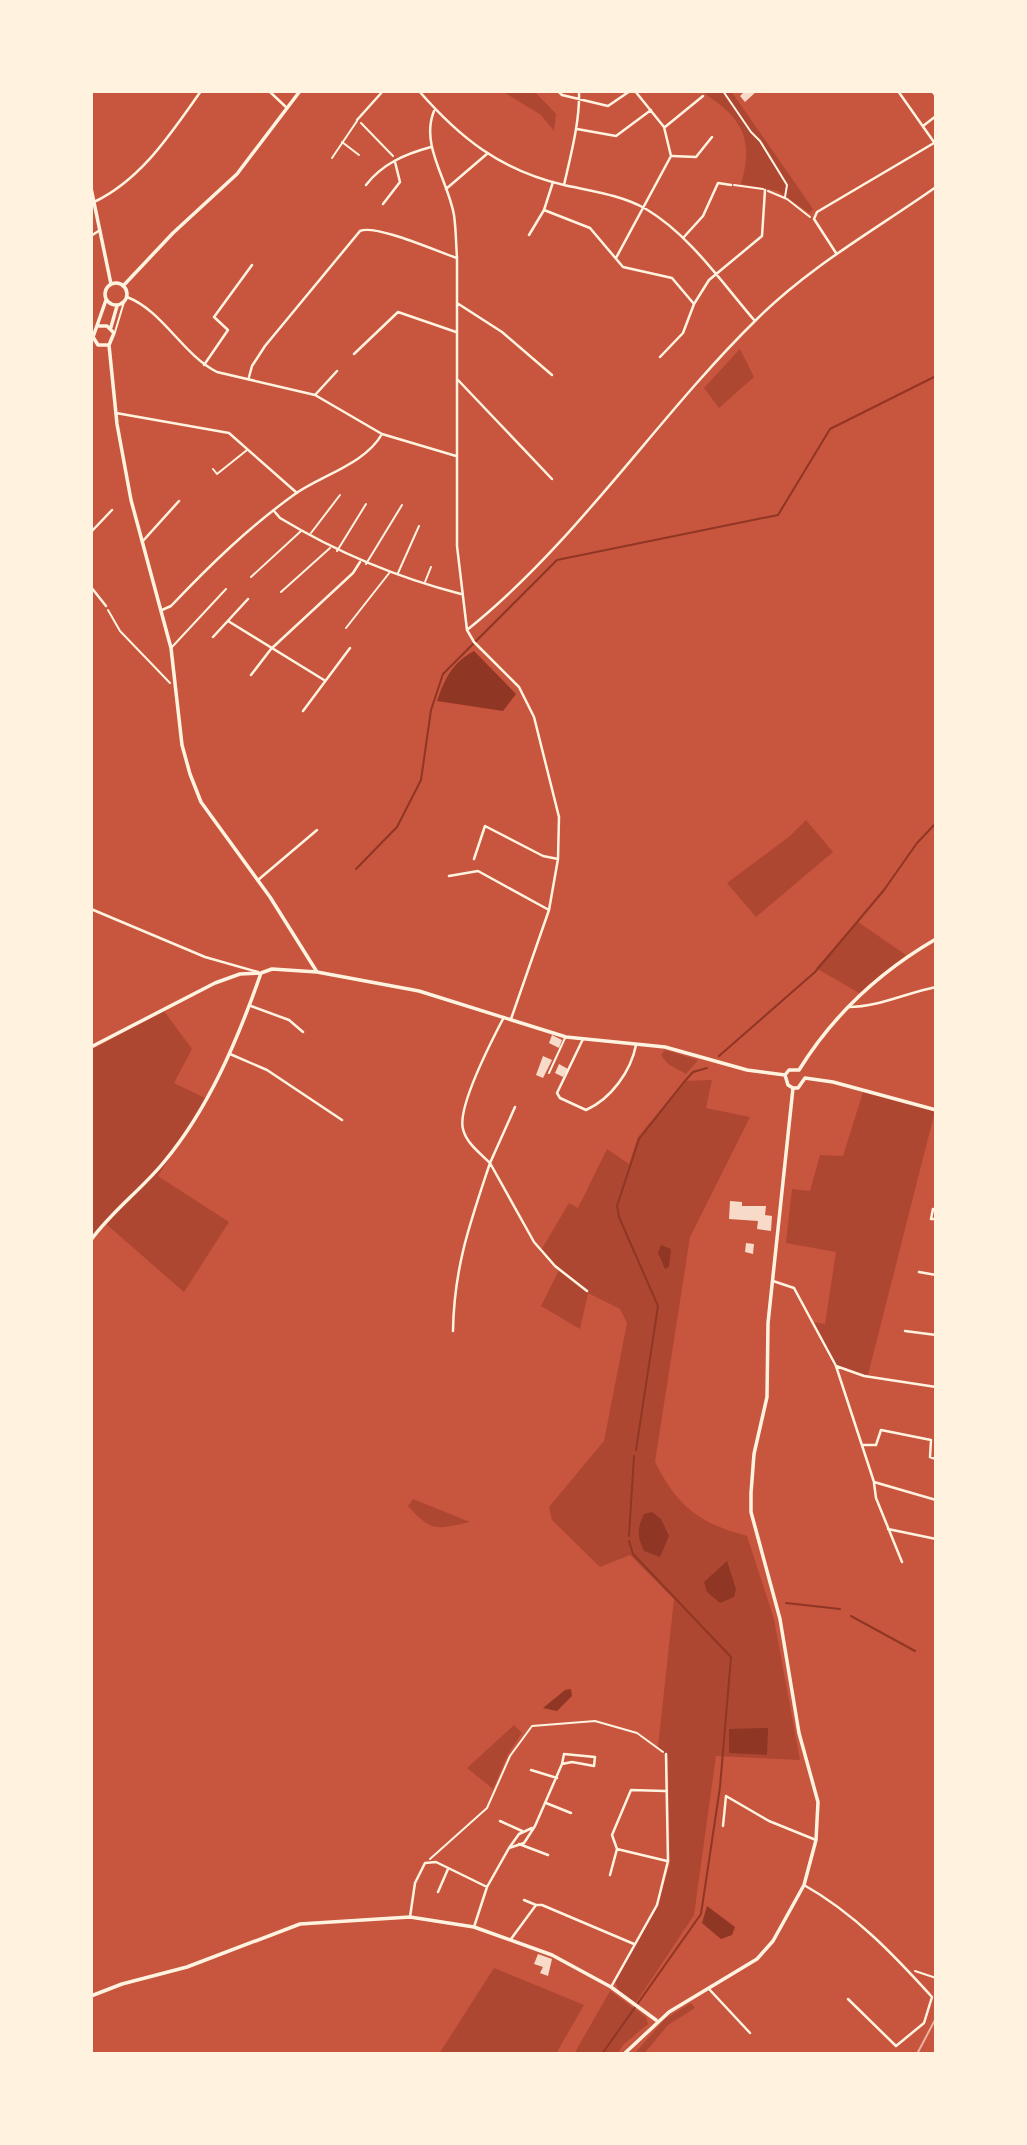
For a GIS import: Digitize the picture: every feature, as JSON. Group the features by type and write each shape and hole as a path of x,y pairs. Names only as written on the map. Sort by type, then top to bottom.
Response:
{"street":[{"path":"94,202 125,186 139,172 201,91"},
{"path":"269,91 287,108"},
{"path":"123,286 173,233 237,174 300,91"},
{"path":"357,120 383,91"},
{"path":"419,91 434,111 488,153 515,170 564,185 601,192 645,208 683,238 755,321"},
{"path":"558,91 562,95 608,106 633,91 664,127 671,156 616,258"},
{"path":"564,185 577,129 581,99 579,91"},
{"path":"836,253 814,219 817,212 935,144 898,91"},
{"path":"932,91 936,96"},
{"path":"664,127 703,96"},
{"path":"577,129 616,136 651,110"},
{"path":"434,111 428,123 432,147 454,214 457,258 456,456 461,594 467,630 474,642 519,687 534,717 557,805 558,859 549,910 510,1019"},
{"path":"923,126 936,116"},
{"path":"671,156 695,158 712,137"},
{"path":"366,185 376,172 395,161 432,147"},
{"path":"446,189 488,153"},
{"path":"383,204 400,183 395,161"},
{"path":"529,235 544,210 553,182"},
{"path":"683,238 703,216 718,183 731,185"},
{"path":"467,630 532,570 755,321 796,281 936,187"},
{"path":"91,188 111,284"},
{"path":"660,357 683,333 694,304 715,275 762,236 765,190"},
{"path":"544,210 590,228 623,267 672,278 694,304"},
{"path":"249,377 252,366 265,346 360,231 366,229 385,234 457,258"},
{"path":"91,236 100,230"},
{"path":"204,365 228,330 214,317 252,265"},
{"path":"111,284 123,286"},
{"path":"109,345 93,343 106,300 105,291 111,284"},
{"path":"123,286 127,297 147,309 204,365 217,372 249,377 315,395 382,434 456,456"},
{"path":"106,300 117,305 127,297"},
{"path":"456,303 502,332 552,375"},
{"path":"117,305 111,327 114,333 109,345 116,413 131,500 171,648 182,745 198,798 258,880 317,972"},
{"path":"354,354 398,312 456,332"},
{"path":"99,327 111,327"},
{"path":"315,395 337,371"},
{"path":"457,378 552,479"},
{"path":"116,413 229,433 297,493"},
{"path":"162,610 171,606 223,552 274,511 297,493 367,452 382,434"},
{"path":"142,542 179,501"},
{"path":"91,532 112,510"},
{"path":"274,511 301,531 360,562 461,594"},
{"path":"251,675 271,649 353,573 360,562"},
{"path":"91,588 106,606"},
{"path":"213,637 248,600"},
{"path":"228,621 324,680"},
{"path":"303,711 351,648"},
{"path":"474,859 485,826 543,856 558,859"},
{"path":"258,880 317,830"},
{"path":"449,876 478,871 549,910"},
{"path":"91,909 205,957 261,973"},
{"path":"799,1070 814,1046 848,1007 891,968 936,939"},
{"path":"91,1047 215,983 240,974 261,973 272,969 317,972 419,990 566,1037 665,1047 747,1070 785,1075"},
{"path":"91,1240 163,1163 206,1098 230,1054 261,973"},
{"path":"848,1007 872,1007 897,996 936,987"},
{"path":"250,1005 289,1020 303,1032"},
{"path":"504,1017 483,1057 463,1117 463,1129 468,1140 490,1163 534,1242 555,1266 587,1291"},
{"path":"583,1039 557,1093 560,1098 586,1110 616,1086 634,1055 636,1044"},
{"path":"230,1054 267,1070 342,1120"},
{"path":"799,1070 789,1070 785,1080 793,1088 799,1088 804,1078"},
{"path":"799,1070 804,1078"},
{"path":"804,1078 833,1082 936,1111"},
{"path":"624,2054 657,2021 757,1959 784,1925 804,1885 816,1840 818,1802 799,1733 780,1619 751,1513 754,1454 767,1397 768,1323 793,1088"},
{"path":"453,1331 454,1287 463,1247 490,1163 515,1107"},
{"path":"936,1210 933,1209 930,1219 936,1219"},
{"path":"919,1272 936,1275"},
{"path":"773,1282 794,1289 836,1366 874,1482 876,1498 902,1562"},
{"path":"905,1331 936,1335"},
{"path":"836,1366 864,1376 936,1387"},
{"path":"862,1445 876,1445 881,1430 932,1440 930,1457 936,1459"},
{"path":"874,1482 936,1500"},
{"path":"888,1529 936,1539"},
{"path":"509,1848 524,1843 535,1826 565,1754 596,1757 594,1766 572,1762 562,1764"},
{"path":"611,1987 656,1905 668,1861 666,1754"},
{"path":"531,1770 557,1778"},
{"path":"610,1875 617,1849 612,1835 631,1790 665,1791"},
{"path":"723,1826 726,1796 769,1821 816,1840"},
{"path":"545,1803 571,1813"},
{"path":"500,1821 524,1832"},
{"path":"474,1927 487,1887 509,1848 524,1832 535,1826"},
{"path":"519,1844 548,1855"},
{"path":"617,1849 668,1861"},
{"path":"410,1917 415,1884 425,1863 436,1862 487,1887"},
{"path":"438,1892 448,1869"},
{"path":"804,1885 836,1902 907,1969 932,1997 924,2023 896,2046 848,1999"},
{"path":"524,1900 587,1922 634,1944"},
{"path":"511,1939 536,1905"},
{"path":"91,1996 122,1984 187,1967 300,1924 410,1917 474,1927 511,1939 577,1967 611,1987 657,2021"},
{"path":"709,1989 750,2033"}],"lane":[{"path":"332,158 357,120"},
{"path":"341,142 359,155"},
{"path":"114,333 124,302"},
{"path":"213,469 217,474 248,449"},
{"path":"310,536 340,495"},
{"path":"337,551 366,504"},
{"path":"366,564 402,505"},
{"path":"397,575 419,526"},
{"path":"251,577 301,531"},
{"path":"281,592 330,548"},
{"path":"424,584 430,567"},
{"path":"346,628 390,572"},
{"path":"171,648 226,589"},
{"path":"550,1073 566,1037"}],"path":[{"path":"723,91 765,147 787,185 785,197"},
{"path":"357,120 392,151 395,161"},
{"path":"731,185 765,190 785,197 814,219"},
{"path":"106,606 120,631 176,689"},
{"path":"425,1863 487,1808 510,1756 533,1726 595,1721 637,1733 666,1754"},
{"path":"907,1969 936,1978"}],"shaded area":[{"path":"502,91 534,91 556,114 554,131 541,115"},
{"path":"701,91 731,91 813,209 809,213 778,191 741,184 746,152 741,129 726,110"},
{"path":"740,349 754,377 719,408 704,388"},
{"path":"474,651 516,694 503,711 437,701 450,672"},
{"path":"806,820 833,852 756,917 727,883 790,836"},
{"path":"858,922 906,955 859,993 816,968"},
{"path":"164,1011 192,1049 174,1083 207,1099 158,1176 229,1222 184,1292 106,1224 91,1240 91,1050"},
{"path":"665,1050 698,1060 686,1074 668,1064 661,1055"},
{"path":"712,1080 706,1108 750,1117 690,1237 655,1462 672,1491 692,1511 716,1525 747,1536 774,1619 800,1760 716,1756 694,1915 635,2004 619,1992 615,1981 658,1904 670,1863 668,1757 658,1747 674,1599 630,1555 600,1567 552,1520 549,1507 604,1441 627,1323 620,1309 588,1293 580,1329 541,1306 559,1270 540,1252 569,1203 578,1208 607,1149 629,1164 638,1137 684,1081"},
{"path":"864,1089 935,1111 868,1375 833,1365 812,1322 825,1324 836,1252 786,1243 792,1189 810,1191 820,1155 843,1156"},
{"path":"661,1245 671,1249 669,1267 665,1269 658,1253"},
{"path":"413,1499 470,1522 442,1527 429,1525 408,1506"},
{"path":"652,1512 661,1519 669,1536 660,1557 644,1551 639,1537 644,1514"},
{"path":"727,1561 736,1589 734,1597 720,1603 707,1592 704,1582"},
{"path":"571,1689 572,1696 557,1711 543,1708 565,1690"},
{"path":"514,1725 522,1733 508,1754 493,1789 467,1768"},
{"path":"768,1728 767,1755 729,1753 729,1729"},
{"path":"707,1906 735,1927 732,1935 721,1939 702,1923"},
{"path":"494,1968 584,2005 557,2052 560,2054 439,2054"},
{"path":"610,1991 646,2017 648,2024 624,2044 617,2054 574,2054"},
{"path":"691,2003 695,2008 668,2025 644,2054 634,2054 665,2019"}],"building":[{"path":"745,91 757,91 745,102 740,96"},
{"path":"552,1035 562,1040 559,1048 549,1043"},
{"path":"543,1056 552,1060 543,1078 536,1075"},
{"path":"559,1064 568,1069 563,1077 555,1073"},
{"path":"730,1201 742,1202 742,1206 766,1206 765,1215 772,1216 771,1231 757,1229 758,1221 729,1219"},
{"path":"746,1243 754,1244 753,1254 745,1252"},
{"path":"538,1954 552,1959 548,1976 540,1973 543,1967 534,1964"}],"waterway":[{"path":"356,869 397,827 421,780 431,710 443,674 557,560 778,515 830,429 936,376"},
{"path":"719,1056 815,972 884,890 917,843 936,823"},
{"path":"636,1450 658,1306 619,1217 617,1206 639,1139 693,1072 707,1068"},
{"path":"629,1536 634,1456"},
{"path":"602,2054 701,1914 720,1787 731,1657 633,1554 629,1541"},
{"path":"786,1603 840,1609"},
{"path":"851,1616 915,1651"}],"railway":[{"path":"917,2054 936,2018"}]}
